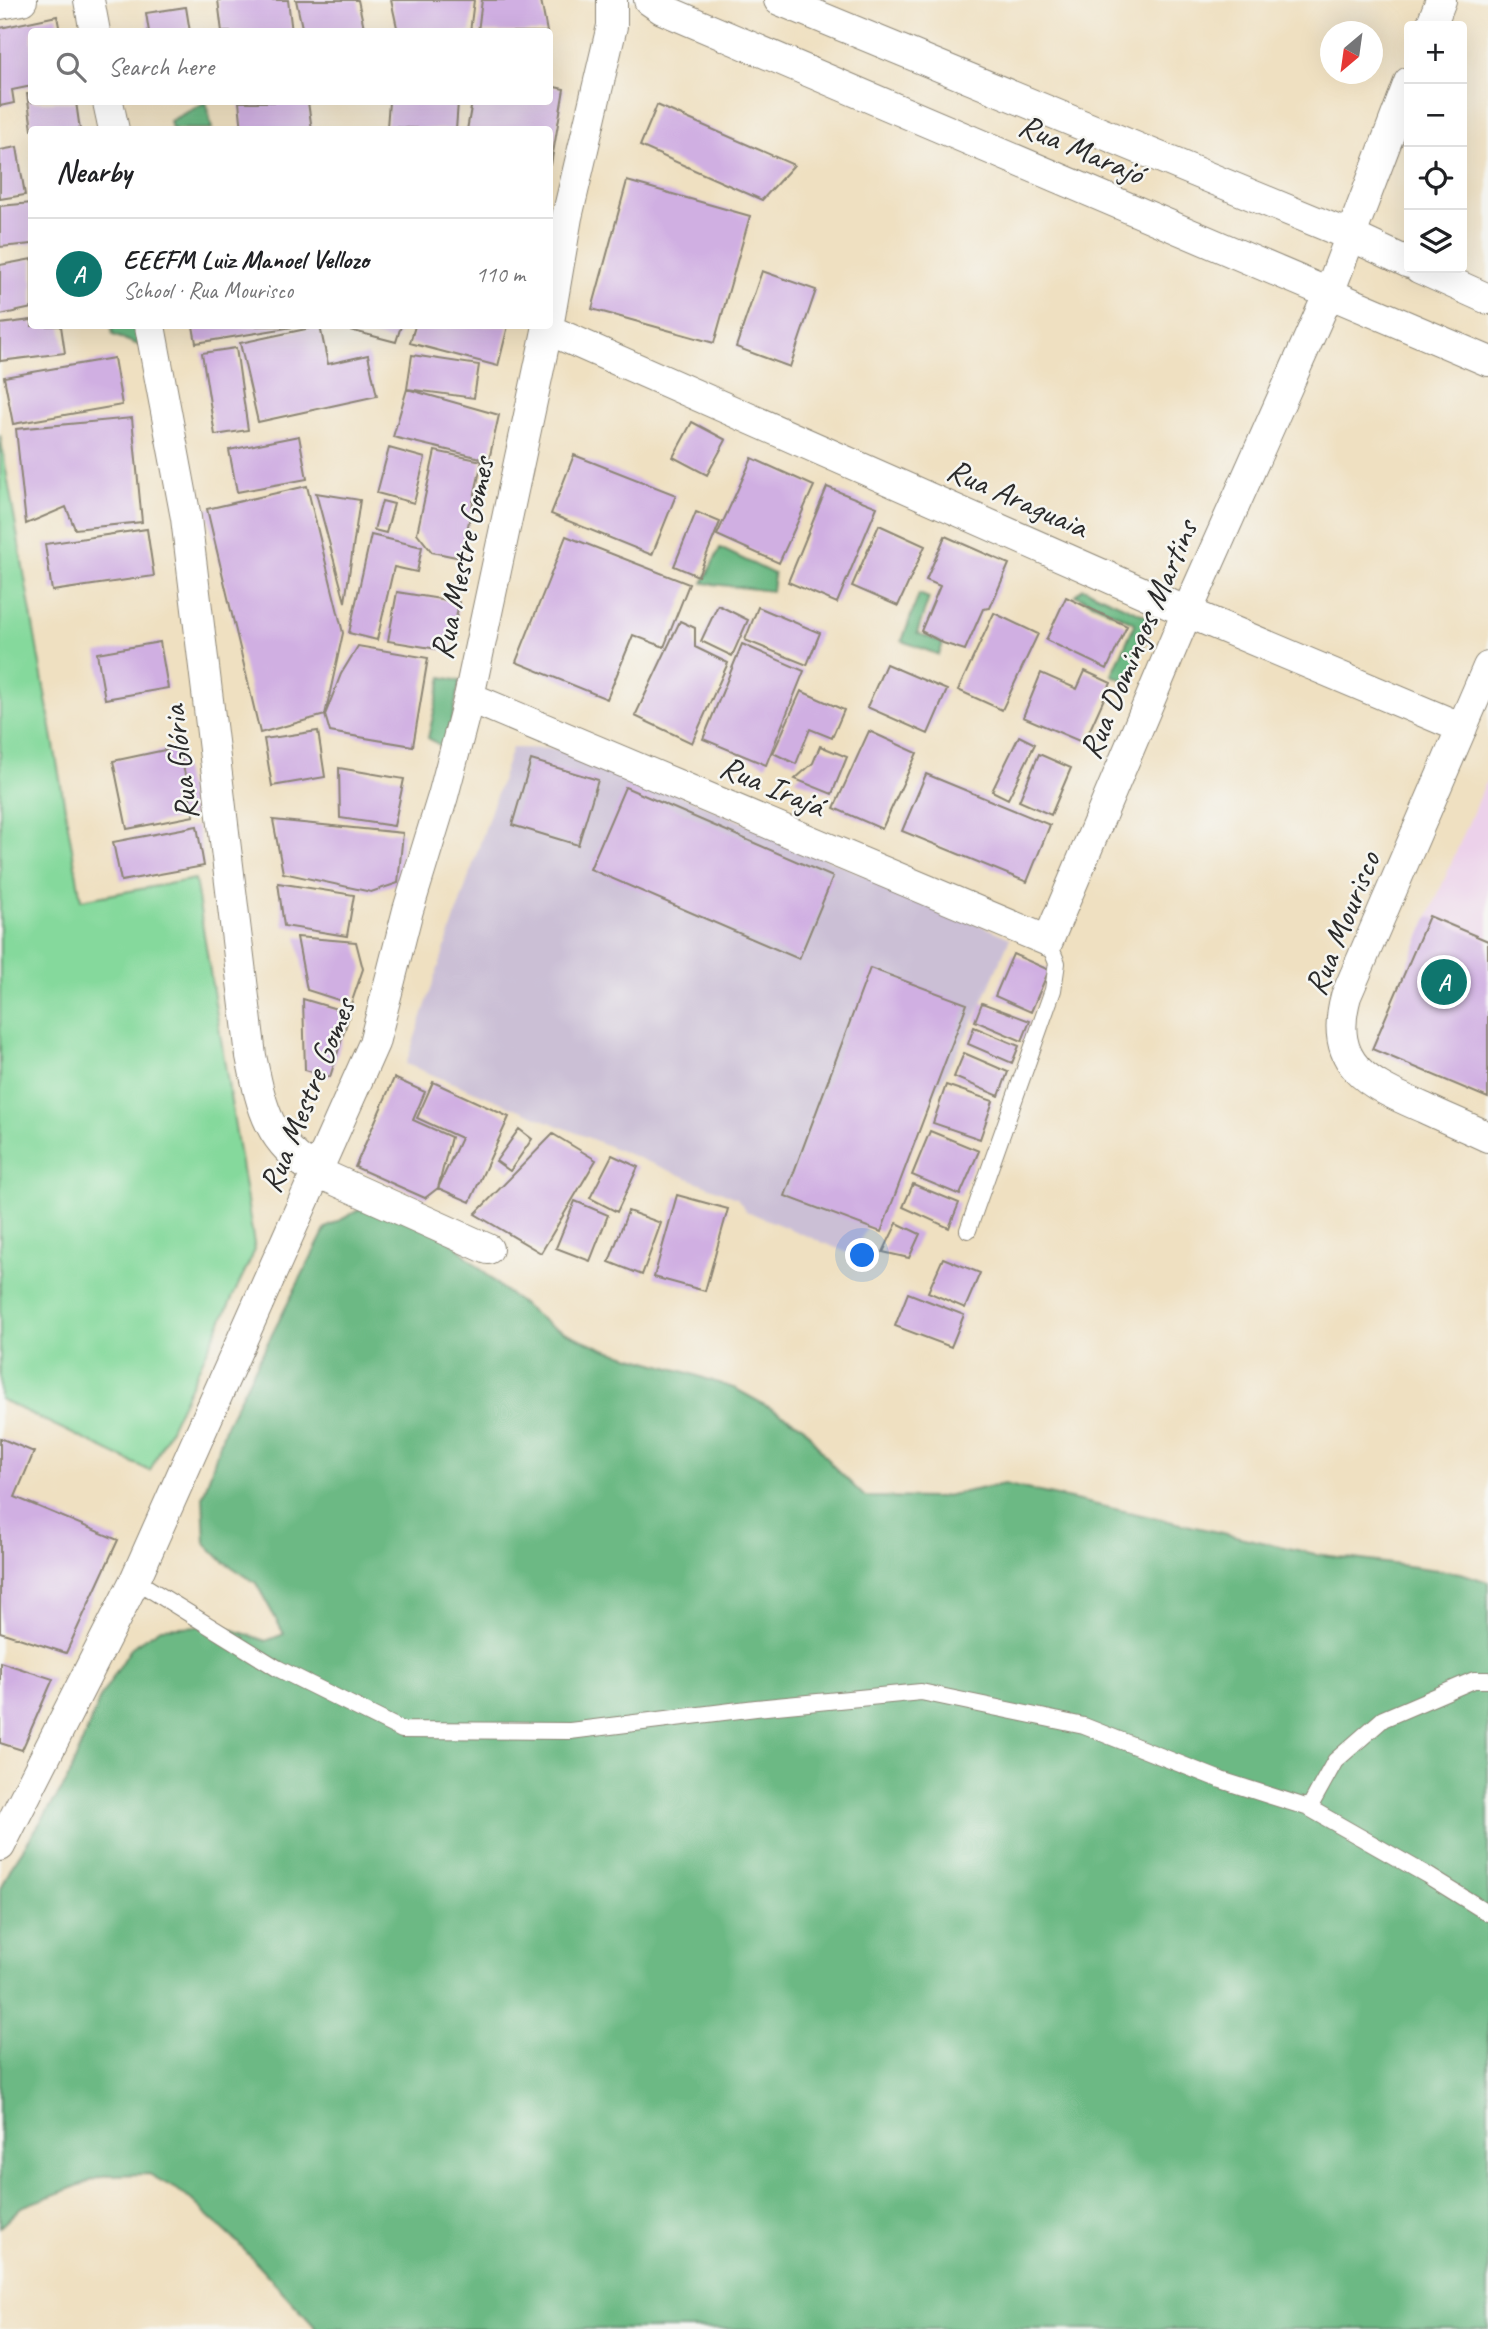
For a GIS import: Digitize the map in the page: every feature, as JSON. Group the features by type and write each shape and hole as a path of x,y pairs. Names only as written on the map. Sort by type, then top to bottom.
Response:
{"street":[{"path":"0,4 22,0"},
{"path":"89,0 94,28"},
{"name":"Rua Mestre Gomes","path":"553,295 567,218 612,26 612,0"},
{"name":"Rua Marajó","path":"649,0 662,9 1488,361"},
{"name":"Rua Marajó","path":"779,0 1351,236 1404,261"},
{"path":"1433,21 1441,0"},
{"name":"Rua Domingos Martins","path":"1048,941 1187,612 1329,293 1408,84"},
{"path":"109,105 113,126"},
{"path":"1430,273 1488,299"},
{"name":"Rua Araguaia","path":"553,325 1187,612 1462,728"},
{"name":"Rua Glória","path":"151,329 186,518 250,1056 260,1099 273,1132 295,1159 317,1172 488,1249"},
{"name":"Rua Mestre Gomes","path":"0,1846 135,1580 374,1043 408,910 443,796 469,697 547,329"},
{"name":"Rua Mourisco","path":"1488,667 1346,996 1340,1018 1341,1038 1348,1057 1363,1076 1389,1093 1488,1137"},
{"name":"Rua Irajá","path":"469,697 1048,941"}],"lane":[{"path":"968,1230 1053,990 1057,963 1048,941"},
{"path":"135,1580 277,1668 402,1730 570,1731 756,1708 921,1692 1084,1726 1221,1780 1309,1808 1488,1913"},
{"path":"1309,1808 1335,1761 1383,1718 1474,1680 1488,1680"}],"shaded area":[{"path":"512,748 573,749 1010,938 982,1003 853,1255 746,1211 737,1198 406,1064"},
{"path":"1488,777 1488,1098 1372,1049"}],"green space":[{"path":"200,105 207,105 211,126 171,126 170,121"},
{"path":"112,329 138,329 141,346 113,335"},
{"path":"0,435 81,900 195,879 255,1250 150,1471 0,1399"},
{"path":"720,548 774,574 772,591 703,583"},
{"path":"1083,588 1155,620 1127,682 1112,675 1135,623 1075,595"},
{"path":"919,594 929,598 917,633 943,643 939,655 902,641"},
{"path":"442,677 460,681 446,749 428,738"},
{"path":"373,1202 443,1234 501,1288 550,1326 604,1349 736,1389 803,1426 831,1464 865,1497 935,1498 1004,1484 1315,1554 1461,1573 1488,1582 1488,2329 317,2329 237,2242 186,2195 149,2174 106,2175 21,2207 0,2227 0,1891 11,1867 66,1783 101,1696 132,1647 161,1628 219,1625 266,1641 284,1634 256,1583 223,1561 205,1543 203,1496 226,1425 326,1228"}],"building":[{"path":"218,0 288,0 292,28 222,28"},
{"path":"296,0 358,0 364,28 302,28"},
{"path":"391,0 474,0 470,28 397,28"},
{"path":"482,0 541,0 546,28 478,28"},
{"path":"186,7 189,28 148,28 146,13"},
{"path":"57,16 59,28 28,28 28,87 12,90 14,103 0,106 0,28"},
{"path":"553,87 564,89 553,153 553,126 468,126 471,105 553,105"},
{"path":"29,105 76,105 79,126 31,126"},
{"path":"239,105 308,105 311,126 242,126"},
{"path":"389,105 458,105 456,126 387,126"},
{"path":"657,105 794,165 762,200 640,146"},
{"path":"17,147 25,195 0,199 0,150"},
{"path":"627,181 750,216 714,343 592,309"},
{"path":"28,203 28,244 0,247 0,206"},
{"path":"28,260 28,309 0,315 0,265"},
{"path":"762,271 816,290 790,367 736,347"},
{"path":"28,320 28,329 61,329 65,353 0,361 0,324"},
{"path":"194,329 281,329 196,343"},
{"path":"306,329 321,329 328,364 368,355 377,396 258,422 240,343"},
{"path":"346,329 400,329 396,342"},
{"path":"414,329 507,329 498,366 410,343"},
{"path":"236,348 248,430 215,435 202,353"},
{"path":"412,355 479,365 474,398 407,389"},
{"path":"114,358 122,405 13,424 4,377"},
{"path":"407,389 499,415 489,460 393,437"},
{"path":"132,418 142,522 75,529 66,507 26,524 16,429"},
{"path":"692,422 726,440 707,475 673,457"},
{"path":"299,436 307,479 237,492 229,450"},
{"path":"389,448 425,458 414,503 377,493"},
{"path":"435,451 482,461 461,558 432,552 417,533"},
{"path":"574,455 676,495 652,555 551,514"},
{"path":"752,458 814,486 779,563 717,535"},
{"path":"307,486 343,633 325,715 260,733 207,509"},
{"path":"827,487 877,507 837,603 788,582"},
{"path":"316,493 360,500 345,602"},
{"path":"382,501 394,504 386,533 374,530"},
{"path":"696,512 720,522 698,576 674,566"},
{"path":"879,525 925,546 898,606 852,586"},
{"path":"147,529 154,576 52,591 45,544"},
{"path":"371,535 422,547 417,572 394,567 377,640 349,633"},
{"path":"566,536 689,584 664,647 633,635 607,699 516,662"},
{"path":"945,536 1009,564 990,608 983,609 965,650 943,643 921,631 940,586 926,580"},
{"path":"397,592 459,602 450,651 388,641"},
{"path":"1066,597 1127,626 1107,669 1046,640"},
{"path":"718,605 748,620 732,656 701,641"},
{"path":"758,607 820,633 807,665 745,640"},
{"path":"994,613 1038,634 1002,710 958,690"},
{"path":"680,621 695,628 695,647 728,663 692,743 635,716"},
{"path":"160,642 168,688 105,699 97,653"},
{"path":"742,644 804,671 766,765 703,739"},
{"path":"358,646 428,658 413,746 330,732 325,715 341,674"},
{"path":"886,664 947,690 928,734 867,707"},
{"path":"1085,671 1111,683 1084,743 1023,717 1041,673 1077,689"},
{"path":"801,691 844,710 832,738 810,729 796,764 773,753"},
{"path":"318,731 325,777 272,786 264,739"},
{"path":"869,731 917,753 882,829 834,808"},
{"path":"1019,736 1035,744 1008,799 992,791"},
{"path":"820,746 847,757 832,794 795,779 813,763"},
{"path":"179,747 194,816 127,829 113,761"},
{"path":"1039,754 1071,768 1051,815 1019,801"},
{"path":"531,760 598,780 578,845 512,825"},
{"path":"339,768 404,779 394,826 340,818"},
{"path":"926,774 1050,825 1027,882 902,831"},
{"path":"625,787 833,877 799,959 590,869"},
{"path":"273,820 403,833 398,883 371,892 283,873"},
{"path":"197,826 204,866 121,881 113,842"},
{"path":"278,883 354,895 347,936 284,926"},
{"path":"1429,916 1488,941 1488,1098 1372,1049"},
{"path":"297,937 356,942 363,969 351,1004 307,990"},
{"path":"1013,954 1049,970 1031,1012 995,996"},
{"path":"870,968 967,1004 881,1232 785,1196"},
{"path":"303,999 350,1013 330,1077 305,1070"},
{"path":"982,1003 1030,1021 1022,1041 975,1021"},
{"path":"974,1027 1019,1046 1012,1063 968,1044"},
{"path":"964,1053 1008,1072 999,1096 954,1077"},
{"path":"394,1078 425,1092 413,1120 451,1137 438,1188 425,1198 355,1167"},
{"path":"433,1082 509,1117 470,1202 438,1188 461,1138 417,1118"},
{"path":"946,1085 993,1101 980,1139 933,1123"},
{"path":"519,1129 532,1139 510,1171 496,1161"},
{"path":"930,1131 979,1151 960,1195 912,1175"},
{"path":"553,1134 596,1160 541,1253 475,1214"},
{"path":"612,1155 638,1167 617,1212 590,1198"},
{"path":"913,1184 959,1203 949,1228 903,1207"},
{"path":"677,1195 728,1209 705,1291 654,1277"},
{"path":"575,1201 608,1215 590,1261 556,1248"},
{"path":"628,1211 661,1223 642,1275 609,1262"},
{"path":"897,1223 920,1234 909,1258 883,1252"},
{"path":"943,1258 980,1273 965,1308 928,1292"},
{"path":"908,1293 964,1315 951,1347 895,1326"},
{"path":"0,1438 34,1452 15,1497 118,1540 66,1653 0,1632"},
{"path":"0,1662 53,1679 22,1750 0,1743"}],"place":[{"name":"EEEFM Luiz Manoel Vellozo","path":"1444,982"}]}
